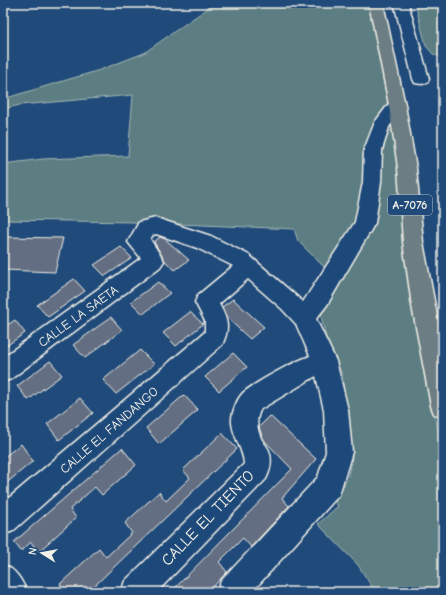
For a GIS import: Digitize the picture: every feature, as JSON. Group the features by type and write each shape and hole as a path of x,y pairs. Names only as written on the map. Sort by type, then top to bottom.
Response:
{"main road":[{"name":"A-7076","path":"376,3 397,105 407,168 414,242 421,292 443,406"}],"street":[{"path":"401,3 421,79"},
{"path":"304,318 324,292 365,223 372,182 373,150 381,126 397,105"},
{"name":"CALLE LA SAETA","path":"3,371 153,261 149,253 138,242 146,228 156,226 204,242 242,261 248,266"},
{"path":"232,592 329,485 339,452 336,410 324,361 304,318 290,302 248,266"},
{"name":"CALLE EL FANDANGO","path":"3,521 214,338 218,329 218,322 206,302 248,266"},
{"name":"CALLE EL TIENTO","path":"136,592 257,470 257,454 251,447 244,422 246,411 252,401 309,367 324,361"},
{"path":"3,579 12,592"}],"green space":[{"path":"205,3 371,3 390,97 381,115 364,185 358,219 327,270 298,241 294,229 155,223 143,228 134,222 3,220 3,164 43,159 128,156 133,95 20,105 3,109 3,99 100,70 144,53 208,8"},
{"path":"415,3 443,3 443,58 433,54 426,46"},
{"path":"392,130 398,139 413,295 443,457 443,592 375,592 358,565 318,524 338,506 334,501 347,479 352,458 342,374 327,343 321,316 387,132"}],"building":[{"path":"3,237 63,238 55,272 3,270"},
{"path":"160,237 165,239 189,260 175,270 165,261 154,242"},
{"path":"121,247 132,258 105,276 94,265"},
{"path":"74,279 85,291 48,317 37,305"},
{"path":"158,282 170,293 143,314 131,302"},
{"path":"233,299 264,327 250,339 227,318 222,307"},
{"path":"190,312 203,324 176,346 163,333"},
{"path":"111,317 122,330 85,358 73,345"},
{"path":"15,320 25,333 3,348 3,328"},
{"path":"140,350 154,364 116,394 103,380"},
{"path":"233,353 247,367 219,391 205,377"},
{"path":"50,361 62,375 28,400 17,386"},
{"path":"184,395 198,410 159,444 146,428"},
{"path":"80,398 93,413 59,440 47,424"},
{"path":"270,416 316,459 282,498 289,506 251,547 243,538 219,562 227,572 208,592 171,592 292,469 262,436 259,427"},
{"path":"222,433 237,449 88,592 65,592 60,584 99,548 106,557 132,533 125,523 159,492 166,501 190,478 183,470"},
{"path":"21,444 33,461 3,486 3,458"},
{"path":"122,448 136,465 102,495 95,487 70,509 76,518 38,552 31,542 21,551 14,542"}]}
